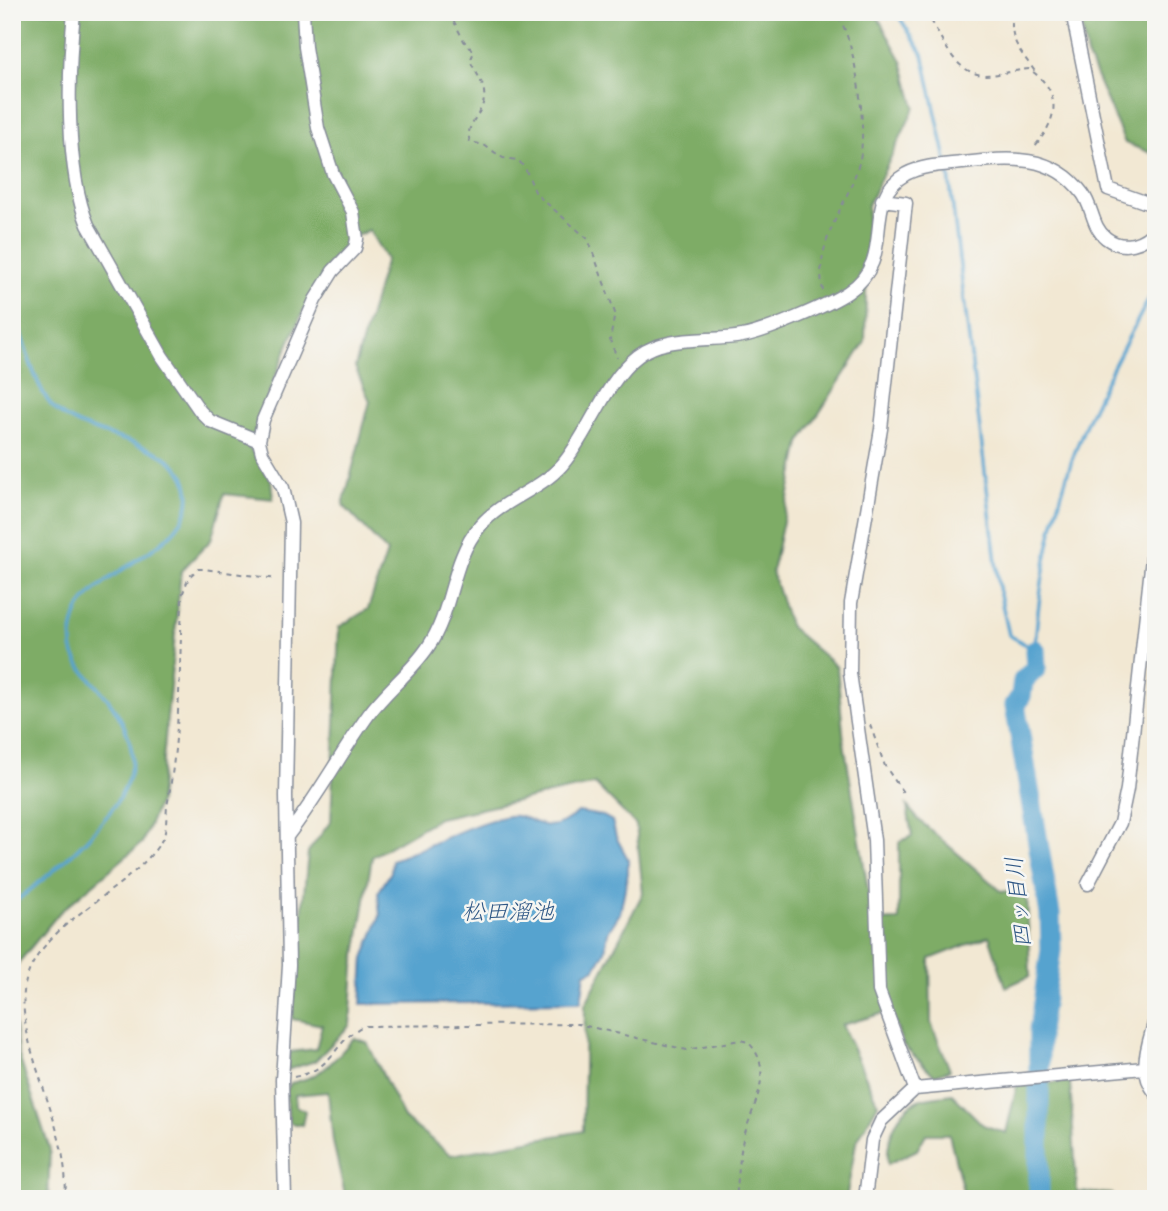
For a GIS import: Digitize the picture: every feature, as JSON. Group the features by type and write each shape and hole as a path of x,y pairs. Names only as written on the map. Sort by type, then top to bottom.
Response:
{"street":[{"path":"74,12 71,102 80,207 162,356 200,411 209,421 259,441"},
{"path":"285,1199 282,1080 289,965 289,507 283,488 262,453 259,441 263,420 315,300 333,271 355,248 357,239 353,212 332,174 318,128 305,47 303,12"},
{"path":"1072,12 1108,190 1156,206"},
{"path":"288,835 315,801 370,712 429,646 439,624 460,555 480,526 499,507 559,468 623,371 639,355 676,342 745,336 848,292 873,265 880,238 879,215 882,200 902,176 931,166 1001,157 1035,160 1053,168 1084,194 1095,226 1104,237 1116,244 1137,243 1146,239 1156,229"},
{"path":"882,200 906,203 880,429 852,603 850,673 874,840 879,991 915,1089"},
{"path":"1088,884 1120,823 1127,789 1156,521"},
{"path":"1156,1016 1143,1068 1146,1080 1156,1094"},
{"path":"865,1199 872,1140 881,1121 915,1089 1143,1068"}],"path":[{"path":"449,12 464,41 474,52 470,61 483,84 485,98 469,128 470,142 484,145 503,158 518,160 525,168 536,194 588,239 615,313 610,340 623,371"},
{"path":"826,303 820,277 821,255 859,159 862,122 855,62 846,27 836,12"},
{"path":"926,12 944,46 966,69 981,75 1029,69 1045,80 1054,96 1052,118 1042,137 1023,159"},
{"path":"1013,12 1011,34 1014,45 1037,75"},
{"path":"65,1199 68,1178 60,1136 25,1026 24,996 27,976 36,959 68,923 140,864 164,836 179,728 182,595 189,577 198,569 204,569 291,581"},
{"path":"868,719 885,766 904,794"},
{"path":"282,1080 317,1071 363,1026 578,1024 687,1050 740,1040 748,1042 755,1048 763,1071 742,1143 736,1199"}],"green space":[{"path":"12,12 875,12 902,61 915,107 868,205 865,342 800,443 772,572 790,627 837,667 844,742 873,921 899,920 899,842 912,836 907,806 919,820 1001,891 1027,894 1030,976 1006,987 989,936 930,959 931,1023 950,1070 934,1075 903,1045 891,1011 842,1025 878,1104 856,1143 846,1199 346,1199 333,1142 328,1092 295,1095 296,1106 305,1111 302,1125 289,1123 286,1091 291,1083 320,1072 354,1038 367,1042 404,1118 451,1155 583,1131 585,1005 643,893 636,825 595,784 439,818 372,857 354,967 350,1025 315,1061 287,1070 290,1052 316,1049 322,1025 292,1019 308,852 331,821 339,627 368,609 387,552 343,505 370,401 355,367 386,259 369,230 350,240 335,256 321,278 292,337 249,447 271,480 273,499 224,494 211,540 181,571 159,802 142,843 59,913 12,971"},
{"path":"1079,12 1156,12 1156,155 1125,143 1087,55"},
{"path":"12,1000 18,1053 50,1150 48,1199 12,1199"},
{"path":"1070,1082 1077,1192 1112,1194 1113,1199 965,1199 949,1134 926,1134 917,1150 888,1164 891,1137 898,1119 918,1100 952,1094 983,1125 1006,1133 1017,1085"}],"water":[{"name":"松田溜池","path":"578,812 603,816 612,821 616,837 628,859 620,913 608,932 605,951 595,969 585,973 581,1002 361,1004 364,958 380,916 378,893 391,872 392,860 503,817 523,817 546,826 565,821"}],"waterway":[{"path":"896,12 923,54 946,160"},
{"path":"948,167 1000,595 1009,635 1035,650 1039,601 1047,554 1072,460 1100,393 1156,285"},
{"path":"12,307 33,371 51,405 82,426 162,455 177,466 186,481 188,503 180,522 165,539 103,583 87,599 76,616 72,631 74,653 83,670 111,704 124,726 132,756 129,776 119,797 87,839 12,904"},
{"name":"四ッ目川","path":"1035,650 1036,668 1023,681 1021,696 1015,705 1050,914 1051,950 1039,1031 1039,1199"}]}
